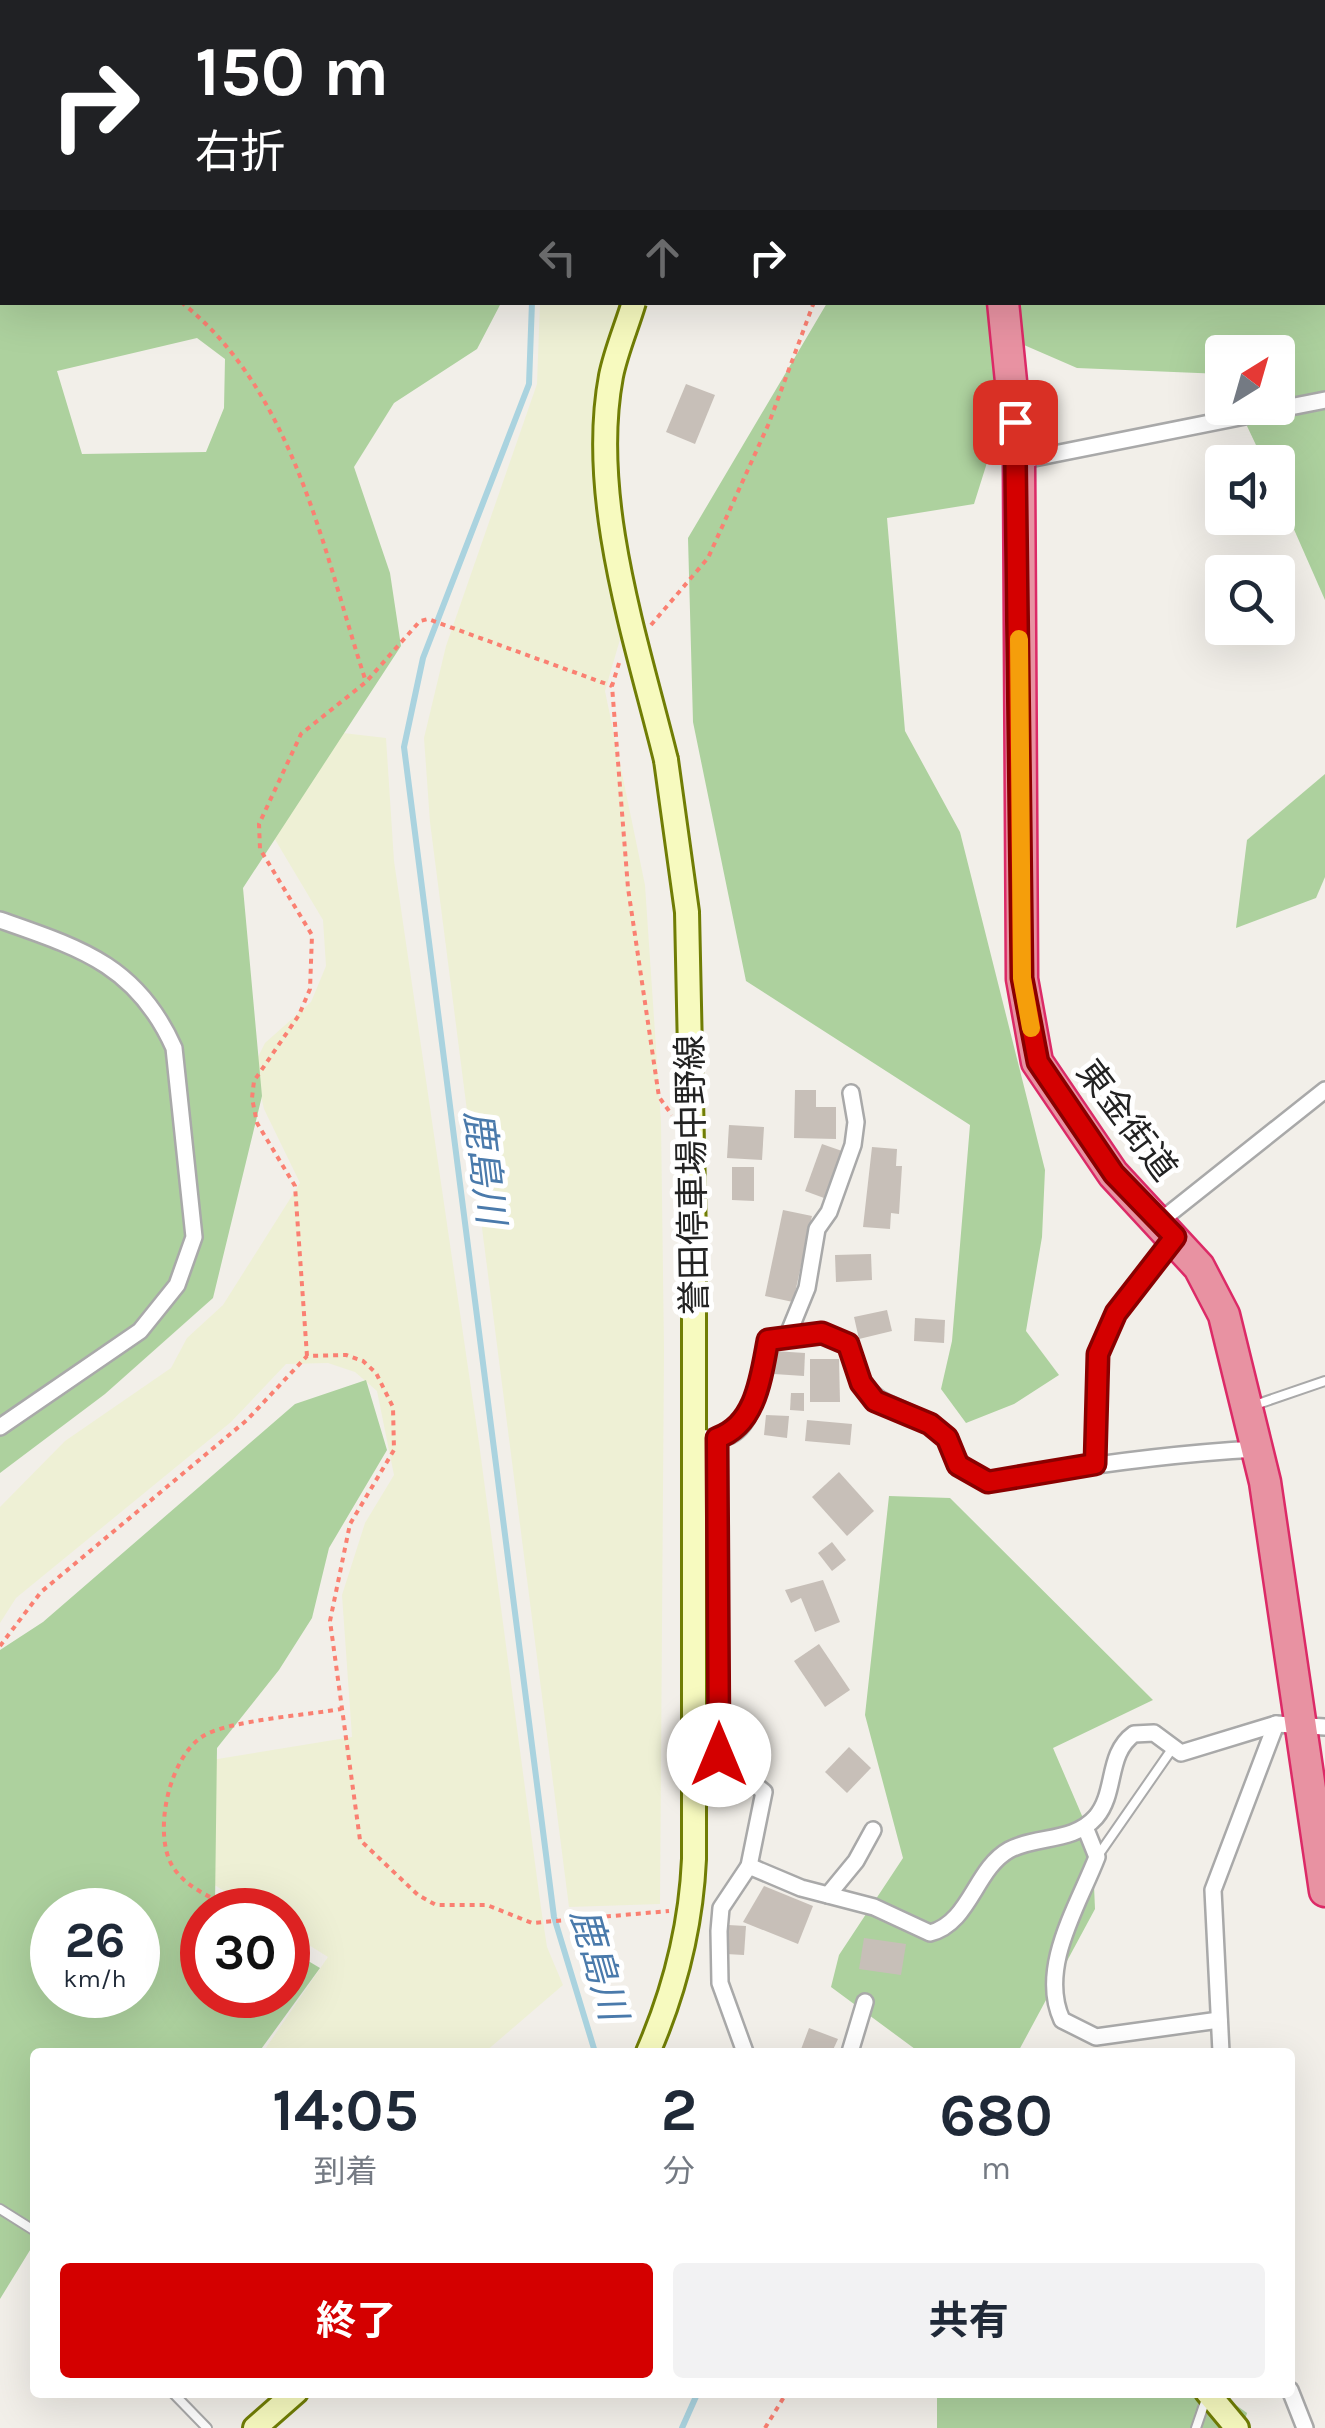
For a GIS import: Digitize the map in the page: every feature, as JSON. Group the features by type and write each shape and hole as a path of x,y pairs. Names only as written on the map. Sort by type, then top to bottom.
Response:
{"highway":[{"name":"東金街道","path":"1003,305 1019,461 1025,995 1038,1062 1084,1136 1199,1267 1224,1315 1257,1448 1325,1892"}],"main road":[{"name":"誉田停車場中野線","path":"633,305 611,376 607,466 630,622 666,760 687,912 706,1438 692,1908 672,1989 650,2048"},
{"path":"255,2428 289,2398"},
{"path":"1212,2398 1237,2428"}],"street":[{"path":"1019,461 1325,400"},
{"path":"0,920 62,942 122,972 163,1024 174,1048 194,1237 177,1284 140,1332 0,1427"},
{"path":"1167,1229 1325,1090"},
{"path":"787,1337 808,1288 817,1228 835,1198 853,1145 856,1122 851,1092"},
{"path":"744,2048 720,1983 721,1908 749,1866 764,1792 719,1755 706,1438 735,1432 749,1413 768,1340 822,1333 848,1344 861,1383 875,1401 930,1424 947,1438 958,1465 988,1482 1144,1456 1257,1448"},
{"path":"749,1866 874,1907 930,1933 952,1922 1008,1850 1086,1827 1107,1800 1123,1742 1144,1730 1180,1753 1301,1726"},
{"path":"1221,2048 1213,1890 1301,1726"},
{"path":"1086,1827 1097,1857 1055,1967 1054,1989 1062,2020 1096,2037 1219,2020"},
{"path":"828,1895 874,1830"},
{"path":"692,1908 721,1908"},
{"path":"851,2048 866,2002"},
{"path":"1293,2398 1305,2428"}],"lane":[{"path":"1095,1464 1098,1354 1116,1313 1167,1229"},
{"path":"1248,1407 1325,1382"},
{"path":"1097,1857 1172,1748"},
{"path":"0,2209 30,2228"},
{"path":"178,2398 207,2428"},
{"path":"1196,2428 1206,2398"}],"path":[{"path":"184,305 232,350 264,394 302,489 366,682"},
{"path":"645,632 708,558 769,424 813,305"},
{"path":"308,1356 295,1186 257,1123 252,1098 254,1081 300,1015 310,989 312,935 260,850 258,824 300,734 366,682 420,621 449,627 612,686"},
{"path":"620,662 612,686 628,888 659,1096 669,1113 692,1131"},
{"path":"0,1646 41,1592 247,1420 308,1356 346,1354 376,1373 394,1407 394,1450 350,1524 332,1606 354,1822 370,1854 436,1905 488,1906 542,1922 692,1908"},
{"path":"198,1888 184,1880 168,1857 166,1792 187,1751 214,1731 341,1709"},
{"path":"764,2428 783,2398"}],"green space":[{"path":"0,305 500,305 477,349 394,403 354,467 390,573 401,646 243,888 262,1096 213,1298 105,1394 0,1473","holes":["197,338 225,359 224,408 206,452 82,454 57,371"]},
{"path":"540,305 622,305 597,404 594,505 621,636 605,691 645,885 661,1122 664,1350 660,1904 569,1907 430,822 424,738 446,646 537,384"},
{"path":"826,305 1325,305 1325,600 1295,532 1295,445 1256,445 1247,426 1295,425 1295,335 1205,335 1205,373 1077,368 1024,345 974,504 887,518 905,731 960,832 1045,1170 1042,1237 1026,1331 1059,1375 1014,1404 966,1423 941,1389 952,1341 970,1125 746,981 693,722 688,538"},
{"path":"317,730 386,738 394,861 479,1443 541,1908 547,1947 563,1985 490,2048 266,2048 286,2018 310,2018 310,1983 328,1957 310,1946 310,1888 219,1888 188,1868 193,1763 352,1737 342,1595 365,1523 394,1475 377,1391 355,1372 328,1363 286,1364 231,1422 16,1598 0,1623 0,1507 65,1441 171,1368 187,1338 223,1305 300,1183 264,1109 254,1065 265,1043 311,1002 326,966 323,920 267,826"},
{"path":"1325,774 1325,877 1316,898 1236,928 1247,840"},
{"path":"366,1380 387,1450 329,1548 312,1618 279,1670 217,1748 215,1888 180,1888 180,2018 284,2018 262,2048 30,2048 30,2250 0,2299 0,1650 43,1622 295,1404"},
{"path":"889,1496 950,1498 1153,1700 1053,1748 1092,1839 1095,1909 1020,2048 914,2048 831,1987 839,1955 903,1858 865,1715"},
{"path":"310,1962 320,1968 310,1982"},
{"path":"937,2398 1226,2398 1247,2413 1243,2428 937,2428"}],"building":[{"path":"686,384 715,395 695,444 666,432"},
{"path":"795,1090 816,1090 816,1107 836,1107 836,1139 794,1138"},
{"path":"729,1125 764,1127 762,1160 727,1158"},
{"path":"822,1144 842,1151 824,1198 805,1191"},
{"path":"872,1147 897,1149 896,1166 902,1166 899,1214 891,1213 890,1229 863,1227"},
{"path":"732,1167 754,1167 754,1201 732,1200"},
{"path":"783,1210 812,1216 793,1302 765,1296"},
{"path":"871,1254 872,1280 836,1282 835,1255"},
{"path":"887,1310 892,1331 859,1339 854,1317"},
{"path":"915,1318 945,1320 944,1343 914,1341"},
{"path":"774,1351 805,1353 804,1376 774,1374"},
{"path":"810,1359 839,1359 840,1402 810,1402"},
{"path":"791,1393 804,1393 804,1411 790,1410"},
{"path":"766,1415 789,1416 787,1438 764,1435"},
{"path":"807,1420 852,1424 850,1445 805,1441"},
{"path":"839,1472 874,1511 847,1536 812,1497"},
{"path":"832,1542 846,1560 832,1571 818,1553"},
{"path":"823,1580 840,1622 815,1632 801,1598 791,1603 785,1590"},
{"path":"819,1644 850,1690 825,1707 794,1661"},
{"path":"849,1747 871,1768 847,1793 825,1772"},
{"path":"764,1886 813,1906 798,1944 743,1922"},
{"path":"728,1925 746,1926 744,1955 726,1954"},
{"path":"864,1938 906,1944 901,1975 859,1969"},
{"path":"809,2028 838,2039 834,2048 802,2048"}],"waterway":[{"name":"鹿島川","path":"532,305 529,384 423,658 404,747 554,1917 594,2048"},
{"name":"鹿島川","path":"682,2428 695,2398"}],"slow traffic":[{"path":"1019,639 1022,978 1031,1028"}],"route":[{"path":"719,1755 717,1438 735,1432 749,1413 768,1340 822,1333 848,1344 861,1383 875,1401 930,1424 947,1438 958,1465 988,1482 1095,1464 1098,1354 1116,1313 1175,1237 1148,1212 1084,1136 1038,1062 1022,978 1019,461 1015,422"}]}
